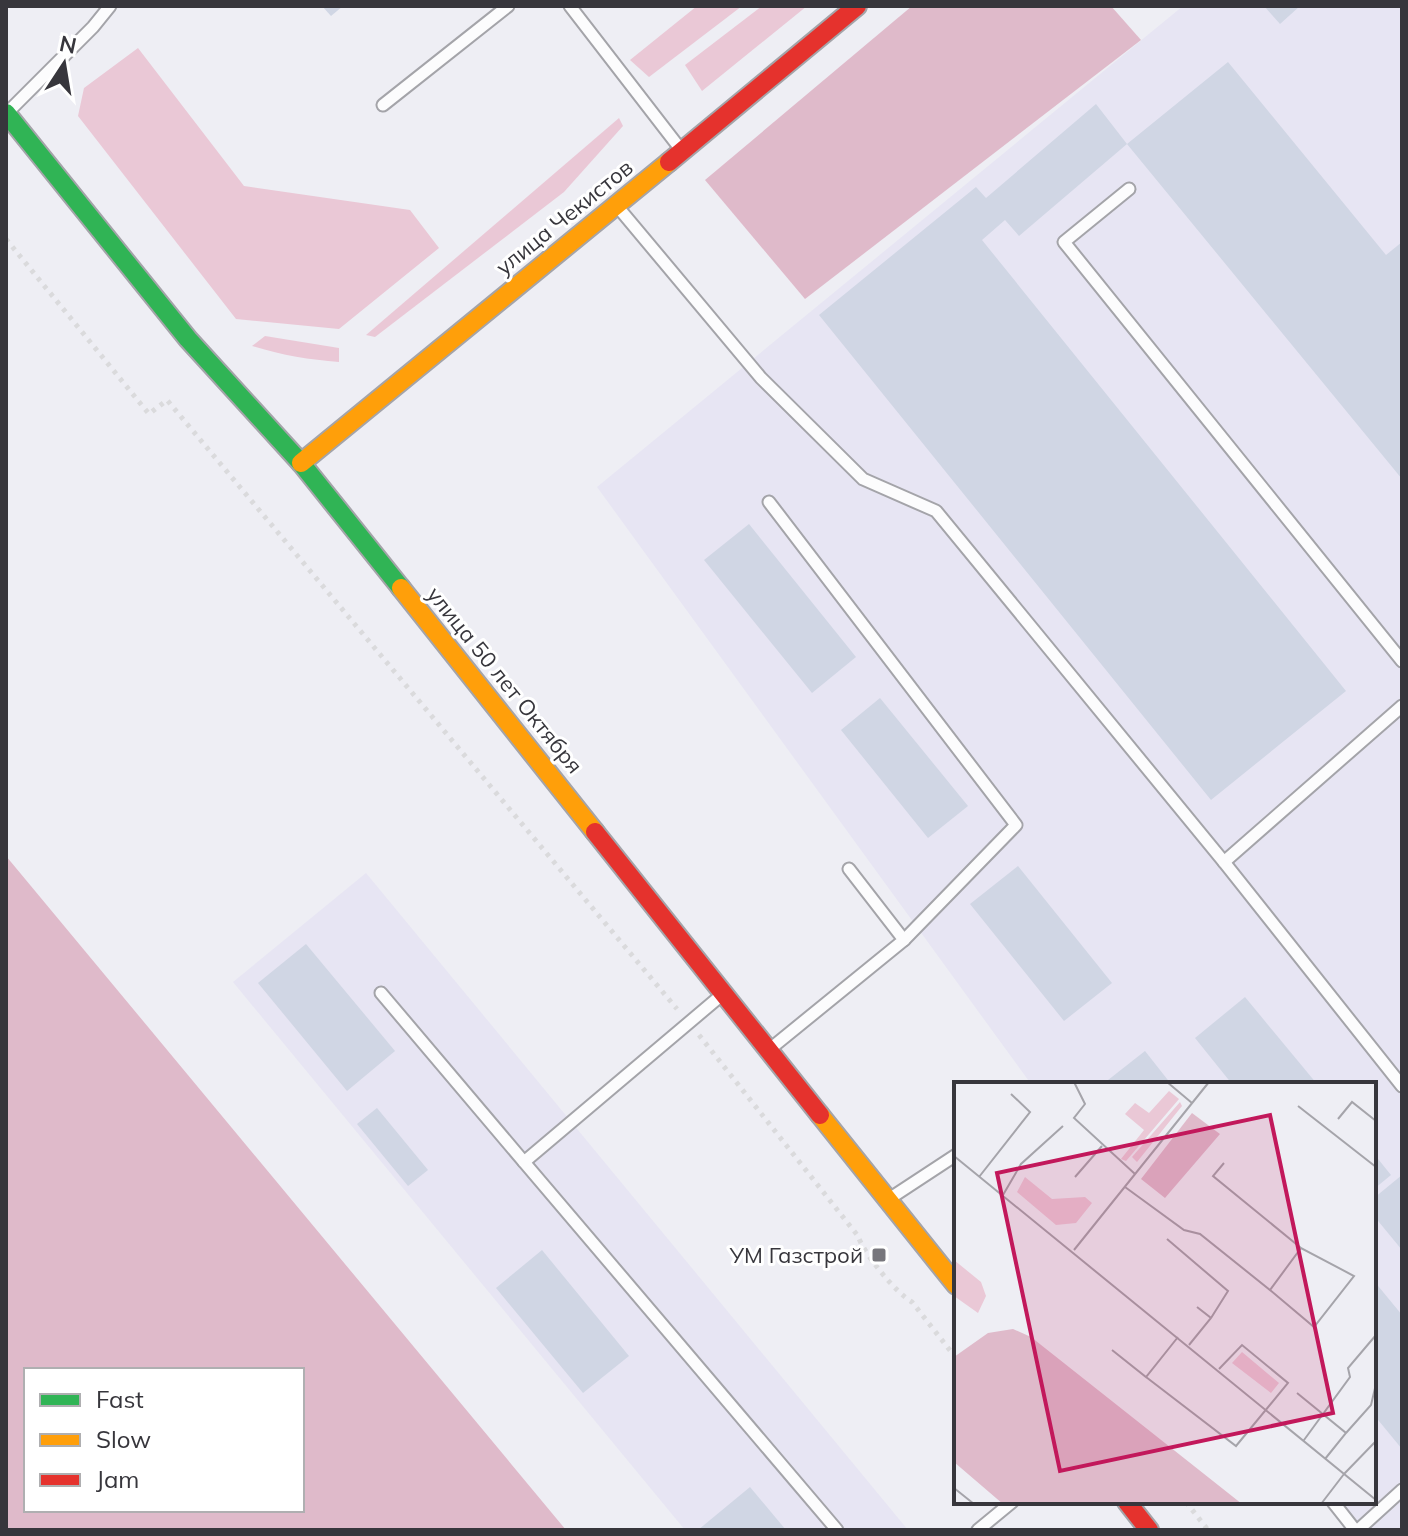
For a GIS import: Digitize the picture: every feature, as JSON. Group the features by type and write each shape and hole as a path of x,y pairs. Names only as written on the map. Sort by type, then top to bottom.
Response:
{"main road":[{"name":"улица Чекистов","path":"301,463 857,6"},
{"name":"улица 50 лет Октября","path":"6,113 188,339 301,463 954,1282"},
{"path":"1129,1504 1149,1530"}],"lane":[{"path":"6,113 93,27 110,6"},
{"path":"383,105 508,6"},
{"path":"570,6 682,151"},
{"path":"1129,189 1064,242 1402,661"},
{"path":"617,205 761,378 863,479 936,511 1224,862 1402,1086"},
{"path":"769,502 1016,825 904,940 769,1049"},
{"path":"1224,862 1402,706"},
{"path":"849,869 904,940"},
{"path":"524,1162 724,992"},
{"path":"381,993 837,1530"},
{"path":"888,1200 954,1156"},
{"path":"1335,1504 1356,1530 1402,1490"},
{"path":"978,1530 1010,1504"}],"path":[{"path":"6,239 149,414 167,400 689,1023 858,1236 862,1246 954,1355"},
{"path":"1188,1504 1208,1530"}],"shaded area":[{"path":"697,6 742,6 649,77 630,60"},
{"path":"762,6 807,6 702,91 685,65"},
{"path":"912,6 1111,6 1141,40 805,299 705,180"},
{"path":"1183,6 1402,6 1402,1530 1355,1530 1336,1504 1376,1504 1376,1082 1030,1082 597,487"},
{"path":"138,48 244,186 410,210 439,248 339,329 236,319 78,116 84,88"},
{"path":"619,118 623,126 564,192 375,337 366,335"},
{"path":"265,336 339,348 339,362 295,357 252,346"},
{"path":"6,856 566,1530 6,1530"},
{"path":"366,873 908,1530 685,1530 233,982"}],"building":[{"path":"322,6 343,6 331,16"},
{"path":"1264,6 1300,6 1280,24"},
{"path":"1228,62 1386,255 1402,242 1402,479 1127,144"},
{"path":"1096,104 1127,144 1019,236 1005,220 982,240 1346,691 1211,800 819,315 976,187 986,198"},
{"path":"749,524 856,657 812,693 704,560"},
{"path":"880,698 968,806 928,838 841,730"},
{"path":"1018,866 1112,983 1064,1021 970,904"},
{"path":"306,944 395,1051 347,1091 258,983"},
{"path":"1245,997 1315,1082 1230,1082 1195,1038"},
{"path":"1145,1051 1169,1082 1106,1082"},
{"path":"377,1108 428,1170 408,1186 357,1124"},
{"path":"1376,1156 1391,1175 1376,1187"},
{"path":"1402,1175 1402,1250 1376,1218 1376,1196"},
{"path":"542,1250 629,1356 583,1393 496,1288"},
{"path":"1376,1283 1402,1315 1402,1449 1376,1417"},
{"path":"750,1487 786,1530 698,1530"}],"traffic: fast":[{"path":"6,113 188,339 301,463 401,588"}],"traffic: slow":[{"path":"301,463 669,162"},
{"path":"401,588 595,832"},
{"path":"820,1115 954,1282"}],"traffic: jam":[{"path":"669,162 857,6"},
{"path":"595,832 820,1115"},
{"path":"1129,1504 1149,1530"}],"place":[{"name":"УМ Газстрой","path":"879,1255"}]}
